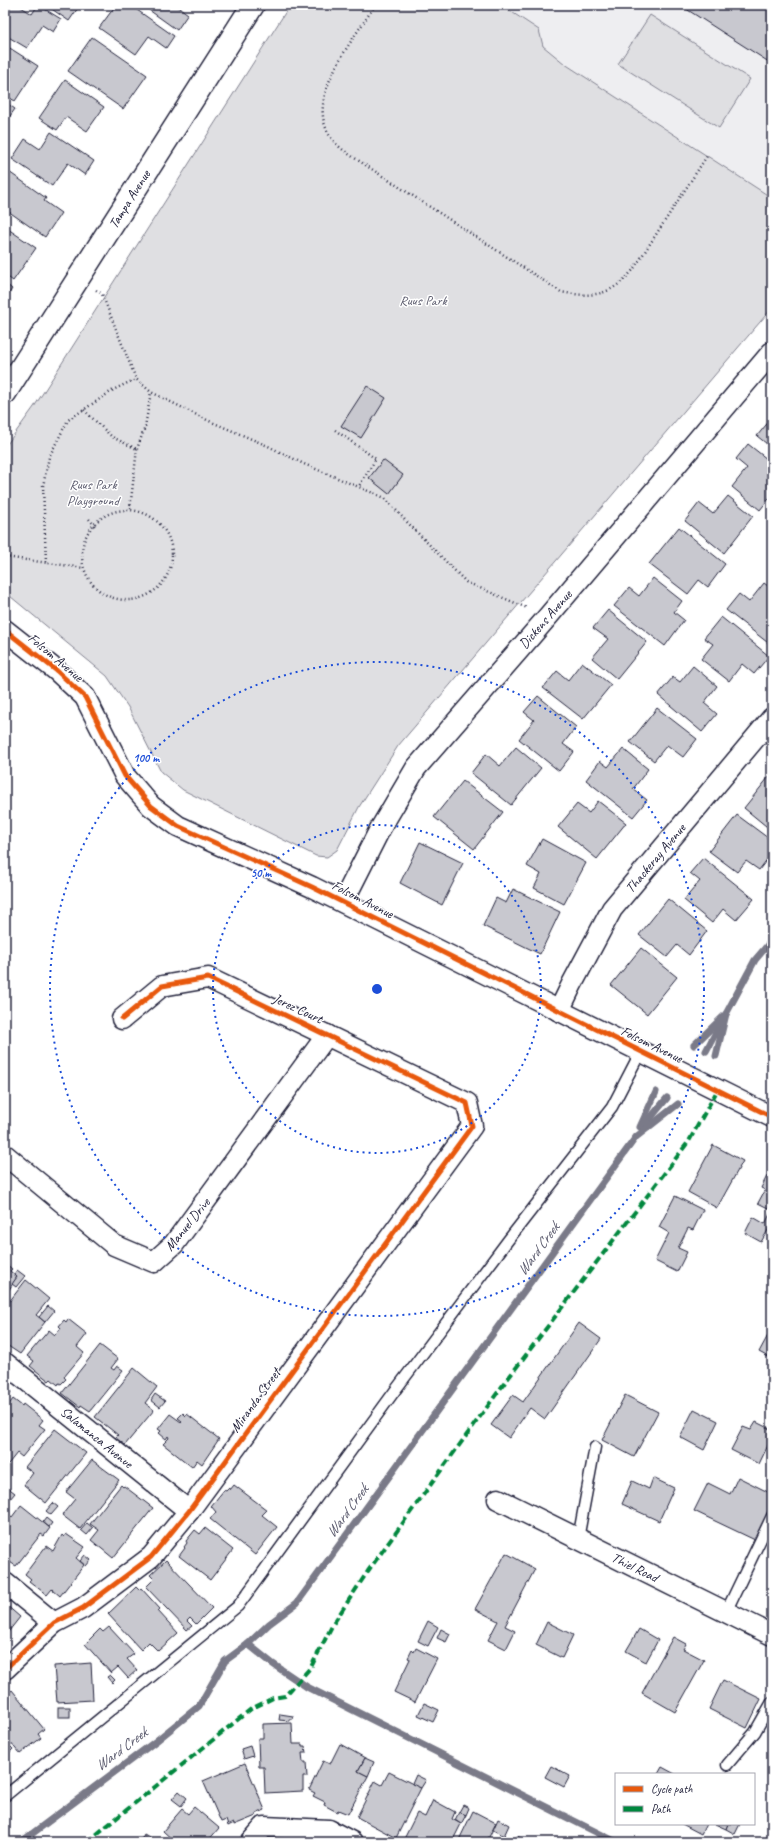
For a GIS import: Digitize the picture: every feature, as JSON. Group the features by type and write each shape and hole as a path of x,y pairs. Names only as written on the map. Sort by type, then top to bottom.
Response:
{"street":[{"name":"Tampa Avenue","path":"5,393 253,5"},
{"name":"Dickens Avenue","path":"343,902 380,829 416,768 545,620 772,352"},
{"name":"Folsom Avenue","path":"5,630 57,671 85,697 125,776 151,806 178,826 343,902 559,1012 641,1051 772,1117"},
{"name":"Thackeray Avenue","path":"559,1012 572,984 612,909 772,718"},
{"name":"Jerez Court","path":"122,1019 162,986 208,978 467,1103"},
{"name":"Manuel Drive","path":"5,1154 114,1245 154,1262 174,1244 327,1035"},
{"name":"Miranda Street","path":"5,1670 54,1623 83,1608 151,1557 189,1511 472,1126 467,1103"},
{"name":"Salamanca Avenue","path":"5,1363 189,1511"},
{"name":"Thiel Road","path":"498,1499 772,1635"},
{"path":"5,1583 54,1623"},
{"path":"251,1842 264,1827 329,1830 352,1842"}],"lane":[{"path":"5,1796 238,1606 508,1239 612,1108 641,1051"},
{"path":"578,1539 595,1447"},
{"path":"726,1612 772,1516"},
{"path":"727,1765 755,1732 772,1702"}],"path":[{"path":"375,5 330,76 324,93 322,109 325,128 336,144 350,155 561,292 577,295 594,295 610,290 622,283 633,270 707,156"},
{"path":"78,280 102,294 136,379 151,392 207,420 385,498 466,582 527,607 545,620"},
{"path":"46,562 43,486 49,457 68,420 115,390 136,379"},
{"path":"130,509 137,449 145,427 151,392"},
{"path":"84,410 112,437 137,449"},
{"path":"335,430 376,458 359,486"},
{"path":"130,509 140,511 151,516 161,524 168,534 172,546 173,558 170,571 164,582 156,591 145,597 132,600 120,600 108,596 97,589 89,579 84,568 83,545 87,534 94,524 103,516 115,511 130,509"},
{"path":"89,519 96,527"},
{"path":"5,557 84,568"}],"shaded area":[{"path":"501,5 772,5 772,198 565,64 543,46 539,30"}],"green space":[{"name":"Ruus Park","path":"290,5 501,5 539,30 543,46 565,64 772,198 772,308 398,746 359,807 337,850 327,857 316,856 183,790 161,772 128,707 107,676 5,592 5,447 34,407"},
{"path":"650,15 750,79 719,128 618,64"}],"building":[{"path":"5,5 18,5 32,14 38,5 61,19 53,32 42,25 27,48 5,35"},
{"path":"46,5 80,5 69,21"},
{"path":"116,5 130,5 174,36 166,48 149,36 136,54 99,28"},
{"path":"142,5 176,5 188,14 177,30"},
{"path":"680,5 772,5 772,64"},
{"path":"92,37 147,75 123,109 68,71"},
{"path":"5,45 38,66 15,101 5,95"},
{"path":"65,80 104,107 87,131 66,117 57,130 39,118"},
{"path":"5,102 15,109 5,123"},
{"path":"51,132 94,161 85,175 68,163 52,186 12,159 25,139 40,149"},
{"path":"9,172 46,198 44,201 61,213 45,237 5,209 5,178"},
{"path":"5,227 36,248 13,281 5,275"},
{"path":"5,283 12,289 5,299"},
{"path":"367,386 386,398 361,438 341,426"},
{"path":"770,420 772,422 772,448 757,436"},
{"path":"748,444 772,463 772,495 760,510 732,487 747,468 736,459"},
{"path":"383,460 403,475 389,494 369,478"},
{"path":"728,496 753,516 724,553 685,521 699,503 713,514"},
{"path":"679,527 725,564 708,587 699,580 688,594 649,564"},
{"path":"653,578 682,601 674,612 684,620 665,646 614,606 629,588 639,596"},
{"path":"764,583 772,589 772,646 726,610 739,594 749,602"},
{"path":"608,610 647,642 617,679 592,658 608,639 593,628"},
{"path":"721,617 769,656 754,674 742,664 729,681 701,659 713,644 704,638"},
{"path":"582,662 611,685 583,719 543,688 557,671 568,680"},
{"path":"693,666 717,686 704,703 717,714 702,732 658,695 673,677 680,682"},
{"path":"538,696 576,727 563,744 574,752 559,771 519,739 534,720 524,712"},
{"path":"657,708 697,739 683,757 667,745 654,761 630,742"},
{"path":"516,747 541,768 511,805 471,773 486,754 500,766"},
{"path":"623,749 648,769 633,789 647,800 633,817 586,780 600,761 608,767"},
{"path":"772,773 772,831 744,808"},
{"path":"463,781 503,812 474,849 434,817"},
{"path":"598,801 626,823 597,859 558,827 577,804 589,813"},
{"path":"737,815 772,841 772,853 759,870 746,861 737,872 709,851"},
{"path":"542,839 586,863 564,904 534,888 541,874 527,866"},
{"path":"420,842 463,863 442,905 400,883"},
{"path":"703,858 754,899 736,920 723,909 712,923 684,900 700,881 690,873"},
{"path":"513,889 560,912 540,954 483,926 496,898 506,903"},
{"path":"668,899 707,931 689,955 677,945 667,957 639,935"},
{"path":"641,948 677,977 647,1014 611,985"},
{"path":"713,1145 743,1161 717,1208 688,1192"},
{"path":"770,1170 772,1171 772,1210 758,1203 765,1190 761,1188"},
{"path":"675,1196 703,1210 693,1230 688,1228 678,1248 687,1252 677,1272 655,1261 669,1233 659,1227"},
{"path":"772,1210 772,1226 771,1225 761,1242 745,1233 753,1217 765,1224"},
{"path":"5,1263 12,1269 10,1271 17,1277 5,1296"},
{"path":"17,1270 25,1276 16,1287 12,1284 17,1277 14,1274"},
{"path":"26,1280 49,1299 36,1315 45,1322 20,1354 5,1344 5,1307"},
{"path":"48,1306 54,1311 45,1322 39,1317"},
{"path":"68,1319 87,1334 77,1347 84,1353 64,1377 66,1379 58,1385 51,1379 49,1381 30,1366 34,1361 27,1356 49,1330 55,1335 61,1328 59,1326 64,1320 66,1322"},
{"path":"579,1323 601,1339 545,1419 530,1408 509,1438 491,1425 513,1395 523,1402"},
{"path":"772,1328 772,1359 759,1352"},
{"path":"100,1345 118,1359 111,1368 114,1370 117,1366 123,1370 90,1411 81,1405 80,1407 62,1393"},
{"path":"134,1368 157,1387 145,1403 154,1410 125,1445 115,1438 118,1435 95,1417"},
{"path":"5,1387 11,1392 5,1400"},
{"path":"155,1394 165,1401 160,1407 151,1400"},
{"path":"625,1395 658,1412 634,1457 602,1440"},
{"path":"13,1399 22,1406 23,1404 43,1420 39,1425 45,1429 22,1457 17,1453 5,1468 5,1410"},
{"path":"694,1409 718,1421 704,1450 680,1437"},
{"path":"183,1413 186,1416 187,1414 219,1439 202,1464 197,1460 192,1467 163,1444 169,1438 168,1436 166,1439 159,1433 161,1431 158,1429 170,1414 181,1422 182,1421 178,1418"},
{"path":"756,1422 772,1430 772,1437 759,1464 731,1450 743,1427 751,1430"},
{"path":"55,1429 86,1453 46,1503 24,1485 33,1473 25,1467"},
{"path":"92,1460 119,1480 80,1529 62,1515 75,1499 66,1492"},
{"path":"738,1477 772,1494 772,1504 755,1540 694,1511 708,1483 730,1494"},
{"path":"653,1478 674,1488 659,1521 622,1504 632,1481 649,1489"},
{"path":"121,1485 153,1508 113,1558 91,1540 99,1530 90,1524"},
{"path":"234,1485 267,1510 262,1515 277,1527 255,1555 210,1519 216,1512 211,1506 224,1490 226,1491 229,1488 230,1490"},
{"path":"7,1487 15,1493 5,1505 5,1490"},
{"path":"53,1503 58,1507 51,1515 46,1511"},
{"path":"21,1505 50,1528 44,1536 41,1534 16,1566 5,1559 5,1514 6,1512 12,1517"},
{"path":"46,1518 52,1523 49,1527 43,1522"},
{"path":"87,1523 93,1528 87,1535 81,1530"},
{"path":"205,1528 233,1550 210,1580 179,1556 185,1548 184,1547 187,1543 186,1541 195,1530 200,1534"},
{"path":"66,1534 85,1547 76,1558 84,1565 60,1596 52,1589 47,1595 29,1581 31,1579 25,1574 46,1546 53,1551 62,1535 64,1537"},
{"path":"506,1553 535,1569 505,1626 515,1631 506,1649 488,1640 498,1621 475,1609"},
{"path":"85,1555 91,1560 86,1566 80,1561"},
{"path":"166,1560 212,1608 196,1624 190,1618 187,1621 192,1626 187,1630 146,1587 154,1579 150,1575"},
{"path":"136,1587 139,1590 141,1588 160,1609 158,1611 178,1633 158,1651 149,1642 141,1650 108,1614"},
{"path":"5,1604 20,1617 5,1636"},
{"path":"428,1621 438,1627 428,1646 418,1641"},
{"path":"547,1622 573,1635 562,1658 536,1645"},
{"path":"109,1627 134,1654 127,1659 137,1670 128,1678 118,1667 111,1673 85,1644 100,1629 103,1632"},
{"path":"441,1629 450,1634 446,1642 437,1638"},
{"path":"639,1629 658,1640 646,1662 626,1651"},
{"path":"673,1637 686,1644 683,1649 704,1660 675,1712 642,1693"},
{"path":"416,1648 437,1659 415,1702 394,1692 410,1659 408,1658 412,1650 414,1652"},
{"path":"91,1663 93,1700 57,1702 54,1666"},
{"path":"110,1675 115,1680 112,1683 107,1677"},
{"path":"723,1680 761,1699 747,1728 709,1709"},
{"path":"12,1690 44,1729 38,1734 41,1738 20,1754 10,1742 5,1746 5,1694 6,1695"},
{"path":"424,1703 439,1710 433,1722 418,1715"},
{"path":"58,1707 70,1707 70,1717 58,1717"},
{"path":"280,1714 293,1716 292,1719 289,1719 289,1721 279,1720"},
{"path":"292,1723 293,1744 302,1744 302,1746 305,1746 306,1753 302,1753 303,1762 306,1762 307,1777 303,1777 303,1791 265,1793 264,1767 259,1767 258,1738 263,1738 263,1724"},
{"path":"8,1744 13,1749 10,1752 5,1746"},
{"path":"340,1744 365,1758 358,1771 368,1776 348,1814 338,1810 337,1812 324,1805 325,1802 313,1796 315,1793 309,1790 323,1761 330,1764"},
{"path":"250,1746 253,1756 244,1759 241,1749"},
{"path":"365,1758 374,1762 368,1776 358,1771"},
{"path":"245,1763 265,1810 256,1814 256,1816 228,1826 226,1820 221,1822 203,1781"},
{"path":"551,1766 570,1776 564,1787 545,1777"},
{"path":"662,1767 673,1773 659,1773"},
{"path":"389,1772 421,1788 396,1838 357,1817 375,1781 382,1785"},
{"path":"416,1775 426,1780 421,1788 412,1784"},
{"path":"179,1791 187,1798 181,1806 172,1799"},
{"path":"433,1800 455,1812 452,1819 461,1824 452,1842 410,1842 404,1839 417,1813 425,1817"},
{"path":"463,1805 469,1808 466,1815 459,1812"},
{"path":"194,1807 219,1828 207,1842 175,1842 163,1831 182,1809 188,1814"},
{"path":"473,1811 496,1823 487,1841 489,1842 458,1842"},
{"path":"459,1812 466,1815 461,1824 455,1820"},
{"path":"498,1819 509,1825 504,1836 493,1830"},
{"path":"684,1825 706,1825 701,1834"},
{"path":"717,1825 728,1825 726,1829"},
{"path":"728,1825 740,1825 735,1834 726,1829"},
{"path":"144,1834 156,1841 158,1838 165,1842 140,1842"},
{"path":"517,1836 528,1842 515,1842"}],"waterway":[{"name":"Ward Creek","path":"716,1056 726,1014 755,960 772,940"},
{"name":"Ward Creek","path":"694,1045 726,1014"},
{"name":"Ward Creek","path":"706,1051 722,1021"},
{"name":"Ward Creek","path":"640,1127 656,1092"},
{"name":"Ward Creek","path":"643,1127 667,1098"},
{"name":"Ward Creek","path":"21,1842 156,1741 199,1706 225,1661 248,1644 269,1624 297,1603 636,1137 678,1104"},
{"path":"248,1644 273,1664 307,1687 616,1842"}],"marked path":[{"path":"87,1842 251,1709 273,1698 285,1696 311,1667 333,1624 368,1571 503,1385 689,1141 718,1089"}],"cycle path":[{"path":"5,630 57,671 85,697 125,776 151,806 178,826 312,887 772,1117"},
{"path":"5,1669 54,1623 83,1608 151,1557 189,1511 472,1126 467,1103 208,978 162,986 122,1019"}],"park label":[{"name":"Ruus Park Playground","path":"93,492"}]}
